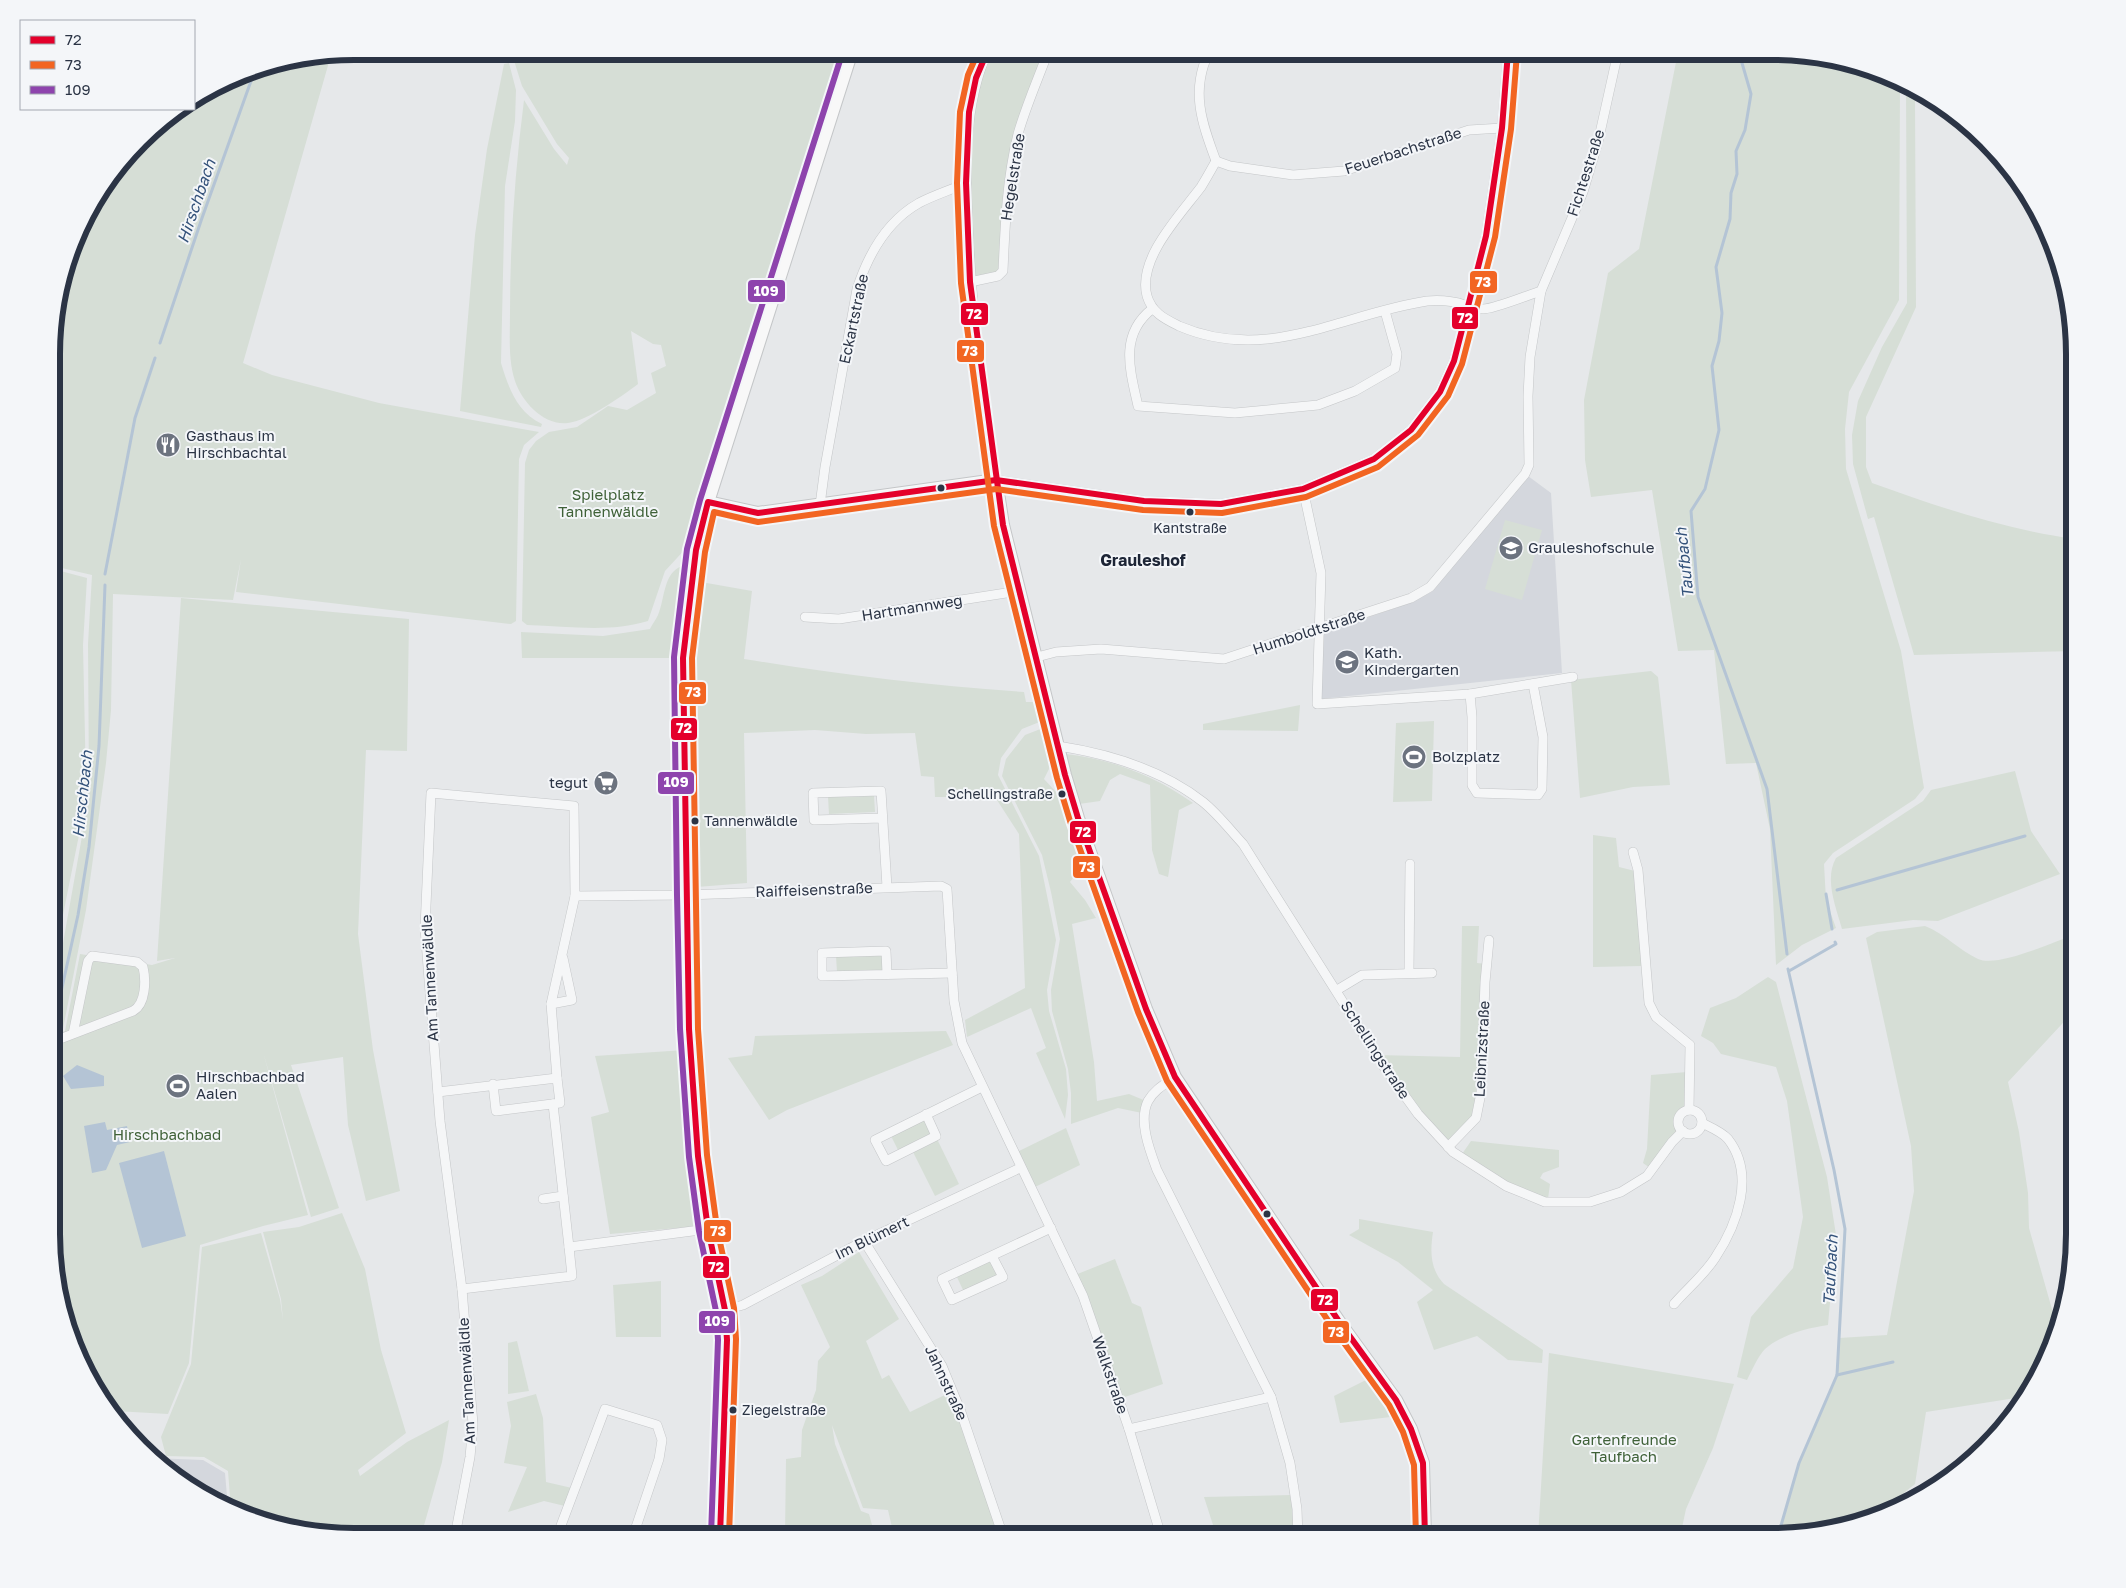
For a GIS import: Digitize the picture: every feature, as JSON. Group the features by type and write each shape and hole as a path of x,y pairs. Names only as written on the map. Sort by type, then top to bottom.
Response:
{"main road":[{"path":"720,1528 727,1340 725,1310 708,1229 697,1146 689,1029 682,658 696,550 708,502 849,60"},
{"path":"708,502 758,513 996,480 1003,525 1058,746 1081,826 1146,1009 1175,1077 1338,1320 1396,1400 1411,1429 1423,1463 1425,1528"}],"street":[{"path":"984,60 976,78 969,112 966,183 970,282 996,480 1144,501 1221,504 1303,490 1374,459 1412,430 1440,392 1454,360 1470,306 1486,236 1502,128 1507,60"},
{"name":"Hegelstraße","path":"970,282 998,276 1003,270 1005,217 1013,158 1026,109 1045,60"},
{"path":"1205,60 1200,69 1199,101 1204,128 1216,162 1202,185 1154,252 1146,274 1147,295 1152,309 1165,319 1193,332 1234,339 1278,339 1314,332 1385,311 1428,301 1454,302 1483,309 1541,291"},
{"name":"Fichtestraße","path":"1525,474 1529,464 1528,396 1530,357 1541,291 1583,192 1598,142 1616,60"},
{"name":"Feuerbachstraße","path":"1216,162 1230,166 1293,175 1344,171 1469,130 1502,128"},
{"name":"Eckartstraße","path":"820,505 857,289 866,262 881,239 900,218 919,203 966,183"},
{"path":"1152,309 1140,318 1130,341 1130,368 1138,406 1235,413 1318,405 1355,391 1389,373 1395,368 1398,354 1385,311"},
{"name":"Humboldtstraße","path":"1037,657 1056,652 1101,649 1224,659 1318,630 1411,598 1430,587 1525,474"},
{"path":"1303,490 1321,573 1317,704 1470,694 1573,677"},
{"name":"Hartmannweg","path":"805,617 839,619 1019,591"},
{"path":"1470,694 1472,785 1477,793 1538,795 1542,789 1543,737 1533,684"},
{"name":"Schellingstraße","path":"1058,746 1093,751 1130,762 1171,780 1203,802 1243,844 1384,1067 1418,1114 1448,1147 1506,1186 1545,1202 1590,1202 1621,1192 1647,1176 1672,1142 1683,1132 1695,1133 1702,1123"},
{"path":"882,818 814,820 813,793 881,791 887,887"},
{"name":"Am Tannenwäldle","path":"457,1528 470,1457 473,1424 462,1289 438,1092 425,928 431,793 574,806 575,896"},
{"path":"1633,852 1638,870 1649,1003 1656,1017 1690,1045 1689,1110"},
{"path":"1409,972 1410,864"},
{"name":"Raiffeisenstraße","path":"686,895 941,886 947,889 952,973"},
{"path":"493,1084 496,1111 560,1103 551,1004 575,896 686,895"},
{"name":"Leibnizstraße","path":"1448,1147 1476,1118 1481,1093 1485,982 1489,940"},
{"path":"887,974 886,951 822,953 822,976 952,973 962,1043 1020,1168 1051,1228 942,1279 952,1300 1003,1277 992,1256"},
{"path":"60,1039 73,1034 133,1011 139,1008 142,1002 143,967 137,962 97,955 92,956 88,961 73,1034"},
{"path":"551,1004 572,1000 563,956"},
{"path":"1337,990 1362,975 1432,972"},
{"path":"1175,1077 1157,1089 1148,1102 1145,1122 1148,1146 1157,1170 1271,1397 1290,1463 1297,1509 1298,1528"},
{"path":"438,1092 493,1084 557,1078"},
{"path":"926,1114 936,1136 886,1161 875,1140 926,1114 982,1087"},
{"path":"462,1289 572,1276 553,1104"},
{"path":"1674,1304 1714,1260 1732,1229 1742,1195 1741,1166 1728,1138 1702,1123 1700,1115 1689,1110 1682,1113 1678,1120 1683,1132"},
{"name":"Im Blümert","path":"725,1310 743,1305 864,1241 1020,1168"},
{"path":"543,1199 563,1196"},
{"name":"Walkstraße","path":"1051,1228 1078,1285 1092,1321 1129,1429 1159,1528"},
{"path":"569,1247 708,1229"},
{"name":"Jahnstraße","path":"864,1241 942,1366 962,1412 1000,1528"},
{"name":"Walkstraße","path":"1129,1429 1271,1397"},
{"path":"560,1528 605,1410 646,1420 657,1425 662,1440 659,1459 636,1528"}],"shaded area":[{"name":"Grauleshofschule","path":"1528,476 1551,493 1562,673 1321,699 1322,633 1413,602 1433,591"},
{"path":"164,1458 203,1460 225,1473 227,1500 190,1479"}],"green space":[{"name":"Spielplatz Tannenwäldle","path":"514,60 844,60 796,196 716,444 689,545 665,571 648,621 633,625 588,628 527,625 522,621 525,463 529,450 536,441 549,432 577,427 608,406 627,410 656,393 651,373 666,366 661,345 653,344 631,331 638,384 594,413 568,423 559,423 543,417 535,411 518,389 510,356 510,286 514,206 524,100 554,149 567,165 569,158 557,144 522,86"},
{"path":"985,60 1045,60 1019,133 1003,271 970,282 969,112"},
{"path":"1676,60 1772,60 1811,63 1848,70 1900,89 1899,300 1849,392 1845,429 1846,469 1901,651 1924,788 1915,799 1833,853 1824,864 1826,900 1836,928 1802,945 1776,965 1770,829 1756,763 1726,764 1714,650 1678,651 1652,490 1591,497 1585,460 1584,400 1608,273 1639,249"},
{"path":"329,62 243,363 272,375 379,403 539,432 524,445 519,459 516,621 511,624 236,592 241,559 233,600 113,594 111,710 106,763 86,910 63,1029 60,1030 60,960 84,825 89,784 88,644 92,575 60,568 61,334 70,278 82,241 109,190 133,160 160,133 189,110 195,110 195,106 241,82 278,70"},
{"path":"509,63 516,90 515,121 505,186 501,363 515,399 526,413 542,424 541,427 460,411 475,235 487,149 504,64"},
{"path":"1906,92 1915,97 1915,99 1916,307 1866,417 1866,467 1872,483 1972,516 2066,538 2066,651 1914,655 1874,517 1868,519 1853,464 1852,435 1858,401 1882,347 1907,303"},
{"path":"1505,520 1542,530 1522,600 1485,589"},
{"path":"682,566 685,568 674,658 522,658 521,632 603,636 650,629 658,615 671,574"},
{"path":"60,571 87,578 83,645 86,784 81,825 60,930"},
{"path":"701,582 752,591 744,659 883,679 1024,692 1026,702 1042,702 1047,719 1022,729 1001,758 998,775 1039,856 1056,940 1047,990 1049,1011 1066,1069 1068,1095 1065,1119 1036,1053 1046,1048 1031,1008 967,1037 965,1020 1025,988 1019,834 995,797 935,797 934,777 921,776 915,733 866,734 815,730 744,733 747,883 697,887 692,713 693,650"},
{"name":"Hirschbachbad","path":"181,598 409,619 407,751 366,750 358,934 373,1050 400,1191 366,1201 348,1125 343,1057 291,1065 339,1208 311,1217 263,1052 308,1215 200,1245 189,1363 168,1414 120,1411 109,1398 82,1347 70,1310 63,1273 60,1234 60,1033 65,1031 80,954 152,965 175,958 157,961"},
{"path":"1651,671 1658,677 1670,785 1633,787 1580,798 1571,680"},
{"path":"1300,705 1298,731 1203,730 1203,724"},
{"path":"1434,721 1432,801 1393,802 1396,723"},
{"path":"1043,728 1052,763 1044,779 1057,793 1082,866 1070,882 1085,900 1096,918 1072,924 1094,1062 1097,1101 1129,1094 1146,1101 1142,1113 1118,1108 1071,1124 1071,1093 1068,1069 1052,1011 1051,990 1060,939 1051,892 1042,855 1002,776 1006,759 1025,735"},
{"path":"1066,754 1100,760 1132,770 1163,784 1193,803 1179,810 1168,877 1159,874 1152,850 1150,785 1120,774 1110,780 1100,801 1079,804"},
{"path":"2015,771 2031,831 2060,874 1938,921 1913,920 1842,929 1831,884 1831,875 1836,858 1923,801 1931,790"},
{"path":"874,796 875,812 829,814 828,797"},
{"path":"1593,835 1616,838 1619,867 1635,871 1642,966 1593,967"},
{"path":"1462,926 1479,926 1477,963 1487,964 1476,1118 1448,1147 1377,1055 1460,1057"},
{"path":"1925,926 1978,959 1987,961 2012,957 2066,938 2066,1020 2008,1082 2019,1132 2028,1193 2029,1228 2054,1316 2044,1347 2017,1398 1926,1412 1915,1484 1891,1503 1830,1522 1780,1528 1799,1463 1837,1375 1839,1338 1887,1335 1914,1191 1911,1146 1866,938 1877,932"},
{"path":"882,954 882,970 837,972 836,956"},
{"path":"1768,977 1776,982 1827,1177 1836,1235 1828,1325 1795,1333 1771,1344 1760,1355 1747,1380 1737,1377 1751,1317 1793,1268 1803,1217 1787,1101 1776,1067 1721,1054 1713,1043 1701,1036 1710,1008 1736,998"},
{"path":"946,1031 953,1045 787,1110 769,1120 728,1058 752,1055 755,1036"},
{"path":"685,1050 689,1131 700,1226 610,1234 591,1117 609,1112 595,1056"},
{"path":"1687,1072 1686,1107 1679,1111 1676,1122 1679,1131 1650,1168 1643,1163 1647,1149 1651,1075"},
{"path":"925,1117 934,1135 899,1152 890,1134"},
{"path":"1066,1128 1080,1165 1033,1188 1017,1152"},
{"path":"937,1139 959,1184 935,1196 913,1152"},
{"path":"1471,1141 1559,1150 1559,1167 1543,1173 1540,1178 1550,1184 1548,1199 1509,1185 1462,1154"},
{"path":"342,1213 365,1269 381,1350 406,1433 358,1470 360,1476 407,1442 449,1420 442,1462 423,1528 334,1527 278,1518 230,1501 228,1471 204,1457 166,1456 161,1437 191,1364 202,1247 261,1233 280,1299 283,1320 281,1299 263,1232 299,1227"},
{"path":"1359,1219 1433,1232 1432,1260 1439,1278 1444,1284 1543,1350 1542,1363 1508,1360 1477,1336 1434,1350 1417,1302 1433,1290 1398,1262 1349,1235 1359,1229"},
{"path":"859,1252 899,1319 866,1341 882,1379 889,1375 910,1412 953,1391 999,1527 892,1528 888,1510 863,1508 832,1425 835,1444 861,1511 869,1514 873,1528 785,1528 786,1459 801,1457 802,1430 816,1390 818,1361 830,1347 801,1285 822,1276"},
{"path":"991,1259 1000,1276 964,1292 956,1275"},
{"path":"1115,1259 1132,1303 1141,1307 1163,1384 1122,1398 1075,1275"},
{"path":"661,1281 661,1337 616,1337 613,1285"},
{"path":"517,1341 529,1391 508,1394 508,1343"},
{"name":"Gartenfreunde Taufbach","path":"1549,1353 1734,1384 1713,1448 1686,1509 1682,1528 1539,1528"},
{"path":"1374,1376 1399,1416 1340,1423 1334,1396"},
{"path":"536,1394 543,1418 546,1482 572,1488 565,1506 544,1501 508,1512 527,1467 504,1463 511,1426 507,1402"},
{"path":"1291,1495 1294,1528 1214,1528 1204,1497"}],"water":[{"path":"77,1065 104,1076 104,1086 71,1089 63,1076"},
{"path":"105,1122 107,1130 127,1126 130,1142 117,1145 106,1170 92,1173 84,1126"},
{"path":"164,1151 186,1236 142,1248 119,1163"}],"waterway":[{"name":"Taufbach","path":"1743,60 1742,63 1751,94 1745,130 1736,151 1737,174 1731,193 1730,219 1716,267 1722,313 1719,341 1712,366 1719,430 1705,489 1691,511 1698,597 1767,789 1787,954"},
{"name":"Hirschbach","path":"160,343 252,78"},
{"name":"Hirschbach","path":"105,574 135,418 155,358"},
{"name":"Hirschbach","path":"60,997 78,915 89,847 99,746 105,585"},
{"path":"1837,890 2025,836"},
{"path":"1826,894 1832,929"},
{"path":"1789,971 1836,944 1835,942"},
{"name":"Taufbach","path":"1780,1528 1799,1463 1837,1375 1845,1229 1834,1170 1788,969"},
{"path":"1837,1375 1893,1362"}],"transit line":[{"name":"109","path":"711,1528 718,1340 716,1311 699,1231 689,1157 680,1029 674,657 687,549 700,500 840,60"},
{"name":"73","path":"975,60 968,75 960,112 957,183 961,283 994,526 1057,778 1070,821 1138,1012 1167,1081 1331,1325 1389,1405 1403,1432 1414,1465 1416,1528"},
{"name":"72","path":"984,60 976,78 969,112 966,183 970,282 1003,525 1065,775 1078,818 1146,1009 1175,1077 1338,1320 1396,1400 1411,1429 1423,1463 1425,1528"},
{"name":"72","path":"720,1528 727,1340 725,1310 708,1229 698,1156 689,1029 683,658 696,550 708,502 758,513 996,480 1144,501 1221,504 1303,489 1374,459 1411,430 1440,392 1454,361 1486,236 1502,128 1507,60"},
{"name":"73","path":"729,1528 736,1339 734,1308 717,1228 707,1155 698,1029 692,658 705,552 714,512 758,522 996,489 1143,510 1222,513 1306,497 1378,467 1418,435 1448,396 1462,364 1495,237 1511,129 1516,60"}],"place":[{"name":"Gasthaus im Hirschbachtal","path":"168,445"},
{"name":"Kantstraße","path":"1190,512"},
{"name":"Grauleshofschule","path":"1511,548"},
{"name":"Kath. Kindergarten","path":"1347,662"},
{"name":"Bolzplatz","path":"1414,757"},
{"name":"tegut","path":"606,783"},
{"name":"Schellingstraße","path":"1062,794"},
{"name":"Tannenwäldle","path":"695,821"},
{"name":"Hirschbachbad Aalen","path":"178,1086"},
{"name":"Ziegelstraße","path":"733,1410"}],"district":[{"name":"Grauleshof","path":"1143,560"}]}
